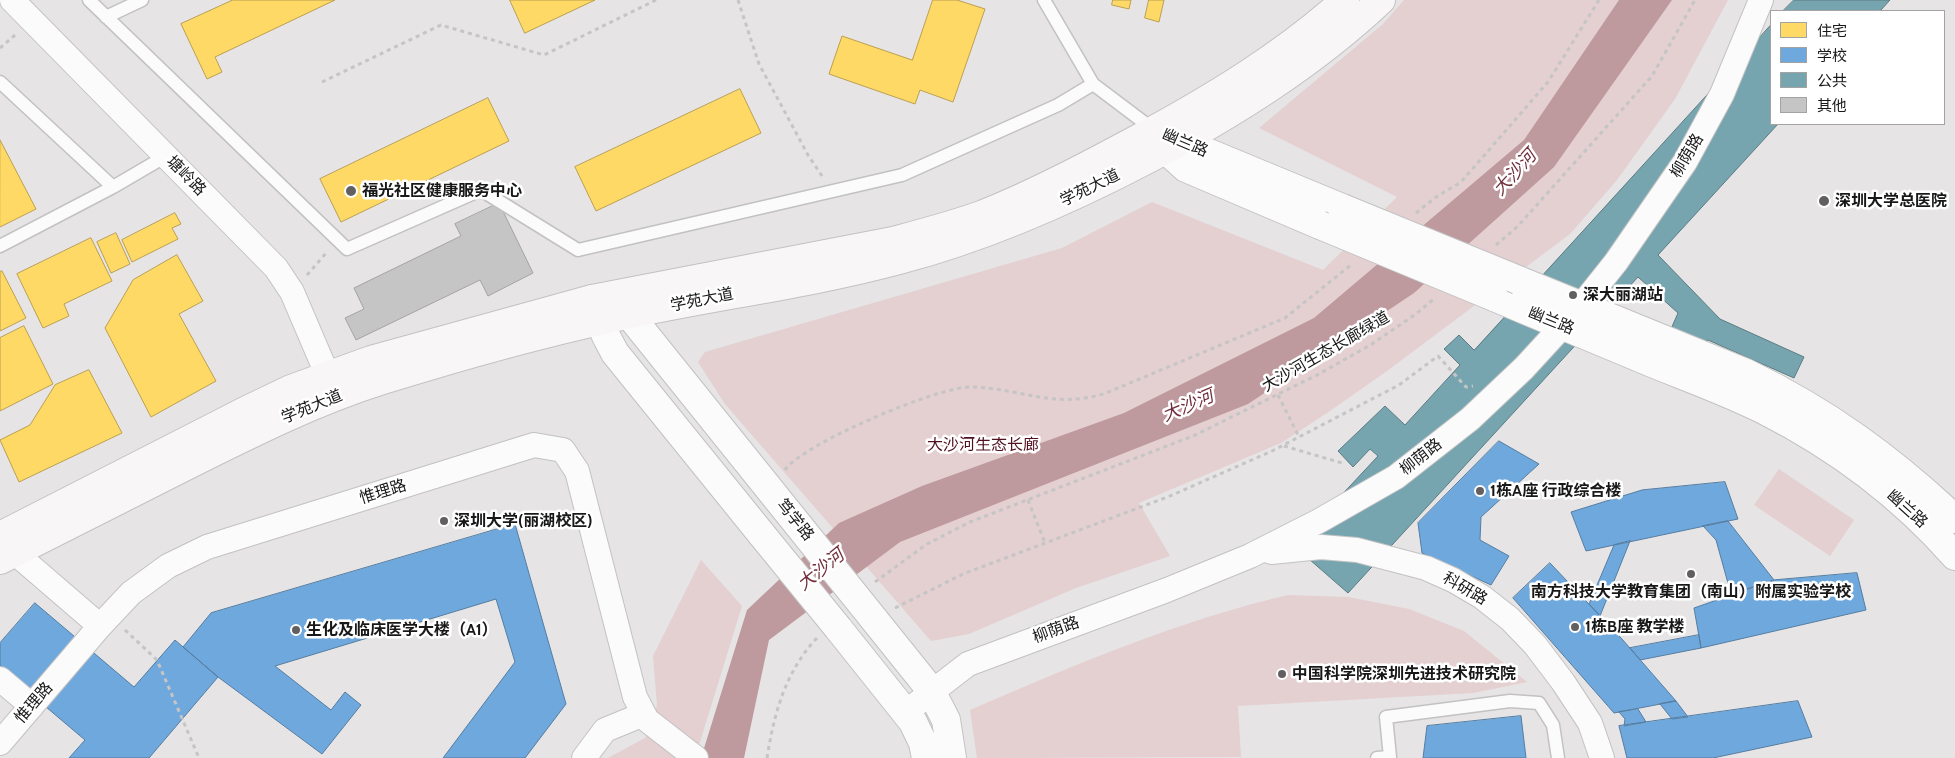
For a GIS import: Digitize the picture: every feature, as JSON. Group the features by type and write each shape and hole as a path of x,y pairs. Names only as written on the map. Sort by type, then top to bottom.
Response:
{"main road":[{"name":"学苑大道","path":"1167,140 1240,79 1321,22 1345,0"},
{"name":"学苑大道","path":"5,549 244,411 327,374 411,347 608,307 938,229 1022,198 1070,176 1218,120 1272,86 1327,46 1381,0"},
{"name":"学苑大道","path":"5,549 253,432 318,404 354,390 608,307"}],"street":[{"name":"塘岭路","path":"12,0 276,268 292,292 327,374"},
{"name":"柳荫路","path":"906,712 968,664 1167,590 1250,556 1319,521 1396,477 1470,419 1524,368 1581,306 1616,262 1685,162 1722,94 1761,0"},
{"name":"幽兰路","path":"1167,140 1342,208 1746,373 1807,405 1852,434 1886,458 1920,486 1955,519"},
{"name":"幽兰路","path":"1167,140 1186,168 1199,175 1737,398 1793,426 1844,457 1870,477 1921,520 1955,556"},
{"name":"笃学路","path":"608,307 861,593 932,692 946,720 952,758"},
{"path":"608,307 615,353 629,373 763,536 831,629 906,712 919,732 926,758"},
{"name":"惟理路","path":"0,743 131,593 168,566 207,547 534,445 563,450 577,471 635,697 646,717"},
{"name":"科研路","path":"1250,556 1320,547 1357,550 1426,568 1468,588 1510,619 1535,645 1563,682 1590,723 1602,758"},
{"path":"5,549 105,621"},
{"path":"0,679 32,706"},
{"path":"584,758 605,730 646,717 696,758"}],"lane":[{"path":"89,0 347,249 481,190 578,250 902,175 1058,105 1093,84"},
{"path":"106,17 142,0"},
{"path":"1044,0 1093,84 1167,140"},
{"path":"0,82 112,187"},
{"path":"0,246 112,187 166,156"},
{"path":"1377,758 1390,757 1386,717 1510,701 1539,703 1552,725 1558,758"}],"path":[{"path":"322,82 441,24 544,55 656,0"},
{"path":"738,0 758,64 808,155 833,191"},
{"path":"1413,215 1436,197 1461,182 1474,168 1548,82 1599,0"},
{"path":"1489,251 1518,226 1652,76 1695,0"},
{"path":"0,48 13,36"},
{"path":"292,292 337,240"},
{"path":"771,491 790,463 844,431 921,398 954,388 970,387 1053,400 1088,398 1106,393 1285,318 1353,263"},
{"name":"大沙河生态长廊绿道","path":"861,593 927,544 970,522 1192,436 1319,374 1372,344 1416,314 1438,295"},
{"path":"900,605 963,574 1170,496 1283,446 1398,385 1438,356 1466,387 1475,386"},
{"path":"1278,395 1299,437"},
{"path":"1283,446 1342,463"},
{"path":"1028,500 1045,543"},
{"path":"105,621 157,660 198,758"},
{"path":"767,758 772,726 780,699 792,671 810,645 831,629"}],"green space":[{"name":"大沙河生态长廊","path":"1404,0 1728,0 1675,99 1617,180 1570,234 1387,371 1281,443 1139,503 1170,556 1076,588 969,634 931,641 725,404 698,362 705,352 1062,248 1152,202 1323,270 1397,197 1259,128 1383,24"},
{"path":"1779,469 1854,520 1830,556 1754,505"},
{"path":"701,560 742,606 695,758 608,758 645,738 653,724 657,704 653,656"},
{"name":"中国科学院深圳先进技术研究院","path":"1288,595 1348,597 1409,609 1464,631 1527,682 1473,693 1238,706 1241,757 977,758 970,710 1127,645 1207,617"}],"water":[{"name":"大沙河","path":"1619,0 1672,0 1554,167 1414,293 1248,404 900,542 769,640 744,758 701,758 747,610 839,523 922,486 1124,413 1314,318 1524,140"}],"building: 住宅":[{"path":"233,0 335,0 215,57 222,72 207,79 181,24"},
{"path":"510,0 595,0 525,33"},
{"path":"933,0 957,0 985,9 953,102 920,90 915,104 829,74 842,36 912,60"},
{"path":"1113,0 1131,0 1129,9 1112,5"},
{"path":"1149,0 1164,0 1159,22 1145,18"},
{"path":"740,89 761,133 596,211 575,167"},
{"path":"488,98 509,141 341,222 320,179"},
{"path":"0,140 36,209 0,227"},
{"path":"175,213 181,224 172,228 178,239 132,262 122,240"},
{"path":"116,233 130,264 111,273 97,242"},
{"path":"91,238 112,281 64,304 69,316 43,328 17,274"},
{"path":"177,255 203,301 179,314 216,381 151,417 105,328 133,280"},
{"path":"2,271 26,318 0,331 0,272"},
{"path":"24,326 53,384 0,411 0,338"},
{"path":"89,370 122,433 19,482 0,440 30,425 55,385"}],"building: 学校":[{"name":"1栋A座 行政综合楼","path":"1499,441 1539,464 1481,517 1480,540 1509,556 1491,585 1422,553 1418,523"},
{"path":"1725,482 1738,519 1586,551 1571,512 1642,490"},
{"path":"1728,521 1774,580 1731,594 1716,540 1703,526"},
{"name":"生化及临床医学大楼（A1）","path":"515,524 566,704 525,758 443,758 515,662 496,599 275,666 331,710 345,692 361,705 322,754 218,677 183,647 211,613"},
{"path":"1630,541 1600,616 1589,604 1614,545"},
{"name":"1栋B座 教学楼","path":"1550,563 1622,639 1676,701 1614,713 1513,598"},
{"path":"1857,573 1866,610 1701,648 1694,608 1774,580"},
{"path":"35,603 134,687 175,640 218,677 149,758 69,758 85,740 0,668 0,643"},
{"path":"1699,635 1701,648 1640,660 1630,648"},
{"path":"1676,701 1688,717 1672,719 1660,704"},
{"path":"1798,701 1812,737 1713,758 1627,758 1619,726"},
{"path":"1638,709 1646,722 1624,726 1625,719 1619,712"},
{"path":"1521,716 1526,758 1423,758 1427,726"}],"building: 公共":[{"path":"1794,0 1890,0 1881,10 1784,10"},
{"name":"深大丽湖站","path":"1770,26 1770,125 1777,125 1658,255 1720,319 1804,357 1794,378 1708,340 1703,342 1671,329 1678,313 1638,277 1348,593 1294,546 1378,456 1370,449 1353,467 1338,451 1385,406 1405,425 1460,365 1444,349 1459,335 1474,350"}],"building: 其他":[{"path":"499,203 533,273 488,296 480,280 356,340 345,318 364,309 354,288 461,236 455,224"}],"place":[{"name":"福光社区健康服务中心","path":"351,191"},
{"name":"深圳大学总医院","path":"1824,201"},
{"name":"深大丽湖站","path":"1573,295"},
{"name":"1栋A座 行政综合楼","path":"1480,491"},
{"name":"深圳大学(丽湖校区)","path":"444,521"},
{"name":"南方科技大学教育集团（南山）附属实验学校","path":"1691,574"},
{"name":"1栋B座 教学楼","path":"1575,627"},
{"name":"生化及临床医学大楼（A1）","path":"296,630"},
{"name":"中国科学院深圳先进技术研究院","path":"1282,674"}]}
